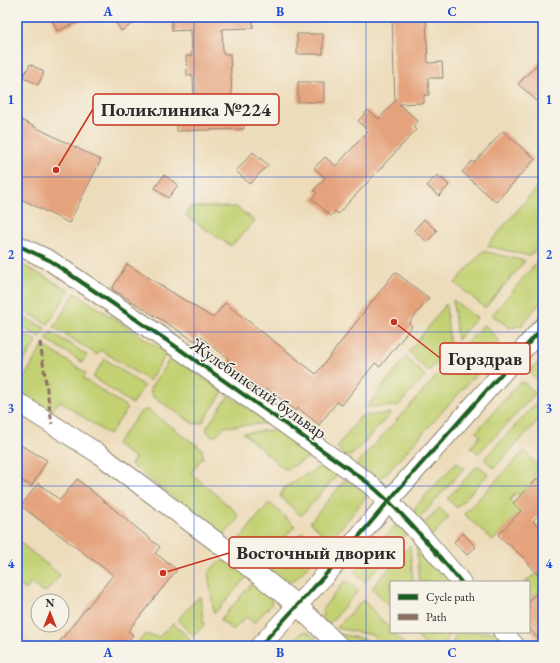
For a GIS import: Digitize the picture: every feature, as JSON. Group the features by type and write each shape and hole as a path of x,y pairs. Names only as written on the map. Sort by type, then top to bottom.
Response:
{"street":[{"name":"Жулебинский бульвар","path":"17,245 49,260 175,346 348,468 389,501 416,528 460,581"},
{"path":"260,646 339,560 389,501 543,327"},
{"path":"17,402 99,454 227,550 297,605 339,646"},
{"path":"504,633 515,646"}],"green space":[{"path":"543,180 543,241 530,256 487,246"},
{"path":"190,207 236,207 255,221 231,246 186,216"},
{"path":"483,251 525,261 485,308 455,283"},
{"path":"543,255 543,299 522,325 510,328 492,315"},
{"path":"17,262 69,290 48,324 17,307"},
{"path":"75,293 167,353 149,381 101,350 97,355 54,327"},
{"path":"453,300 477,318 457,340"},
{"path":"446,304 450,348 428,372 409,352"},
{"path":"17,314 45,328 40,337 17,325"},
{"path":"484,324 498,340 498,350 386,474 377,479 356,465"},
{"path":"17,331 37,341 17,371"},
{"path":"51,332 87,355 82,362 46,339"},
{"path":"43,345 86,373 83,378 128,408 109,435 60,401 51,412 17,390"},
{"path":"172,356 223,392 202,423 194,424 152,396 150,388"},
{"path":"406,357 425,376 398,406 367,407"},
{"path":"105,359 144,386 132,404 93,377"},
{"path":"540,362 543,362 543,386 530,373 532,368"},
{"path":"523,382 536,393 478,454 471,447 480,436 476,432 518,384"},
{"path":"229,395 269,423 224,427 216,436 211,436 207,432 207,427"},
{"path":"542,397 543,415 494,468 484,459"},
{"path":"148,410 202,449 203,457 191,473 237,513 238,519 225,534 220,533 131,465 135,458 116,444 141,411"},
{"path":"391,413 350,456 344,455 337,447 361,416"},
{"path":"279,429 314,454 288,469 283,468 243,433"},
{"path":"524,451 540,467 533,475 537,479 520,496 516,493 510,500 524,514 518,514 493,541 464,514"},
{"path":"329,461 340,472 301,516 280,496 284,488"},
{"path":"457,462 464,468 418,520 414,515 415,507"},
{"path":"478,465 488,474 457,508 447,499"},
{"path":"350,479 368,493 330,541 310,522 344,481"},
{"path":"268,504 271,504 295,526 259,565 237,548 237,542"},
{"path":"439,508 449,517 432,536 423,525"},
{"path":"400,523 409,531 365,582 354,572 394,526"},
{"path":"302,532 322,550 295,580 281,580 270,571"},
{"path":"17,540 60,575 47,591 41,591 31,583 26,590 17,583"},
{"path":"416,540 452,581 419,581"},
{"path":"410,545 413,581 390,581 390,607 372,588"},
{"path":"219,561 234,561 250,573 214,614 208,573"},
{"path":"536,573 543,581 543,589 530,599 530,581 526,581"},
{"path":"255,580 272,598 271,605 254,623 246,617 233,630 220,620"},
{"path":"346,580 358,591 328,625 322,617 323,608"},
{"path":"200,596 204,625 193,636 177,620"},
{"path":"363,600 390,629 390,633 394,633 406,646 382,646 372,635 336,628"},
{"path":"173,623 190,639 184,646 134,646 145,634 159,637"},
{"path":"303,632 307,632 316,638 309,646 287,646"},
{"path":"335,633 368,640 374,646 347,646"},
{"path":"414,633 449,633 445,646 426,646"},
{"path":"456,633 497,633 508,646 452,646"}],"building":[{"path":"51,17 90,17 57,31"},
{"path":"112,17 144,17 121,31"},
{"path":"172,17 253,17 253,28 222,29 223,54 230,54 232,99 243,98 244,129 177,131 176,101 194,100 193,75 187,75 186,56 192,56 191,30 172,31"},
{"path":"392,17 426,17 428,63 442,62 443,78 428,78 429,95 424,95 424,103 399,104 418,121 413,127 416,130 338,214 335,211 331,216 312,199 317,193 314,190 325,178 314,168 325,157 336,166 368,131 358,121 368,110 379,119 395,101"},
{"path":"297,34 323,34 323,54 297,54"},
{"path":"543,58 543,95 537,101 518,84"},
{"path":"30,64 44,72 38,85 23,77"},
{"path":"298,82 324,82 324,102 298,102"},
{"path":"17,118 101,160 69,223 17,197"},
{"path":"503,131 535,159 496,202 462,172 472,161 474,163"},
{"path":"253,152 268,165 250,184 236,171"},
{"path":"164,175 178,185 168,198 155,188"},
{"path":"437,175 449,185 439,196 427,186"},
{"path":"424,219 437,231 427,242 414,230"},
{"path":"127,264 213,318 225,303 316,374 395,272 429,298 409,323 412,326 380,367 375,363 342,405 337,402 319,425 298,408 296,411 267,388 263,393 225,364 229,359 198,335 195,341 112,289"},
{"path":"17,443 47,460 32,486 17,478"},
{"path":"543,473 543,511 533,521 543,531 543,581 523,557 498,535 521,511 513,503"},
{"path":"77,479 160,547 155,553 177,570 128,631 133,635 124,646 56,646 66,633 70,633 70,629 113,575 21,506 38,483 60,500"},
{"path":"463,533 476,547 467,555 454,542"},
{"path":"543,589 543,645 530,629 530,599"}],"marked path":[{"path":"40,342 52,424"}],"cycle path":[{"path":"17,245 49,260 175,346 367,482 393,505 460,581"},
{"path":"260,646 339,560 398,490 543,327"}],"place":[{"name":"Поликлиника №224","path":"56,170"},
{"name":"Горздрав","path":"394,322"},
{"name":"Восточный дворик","path":"163,573"}]}
